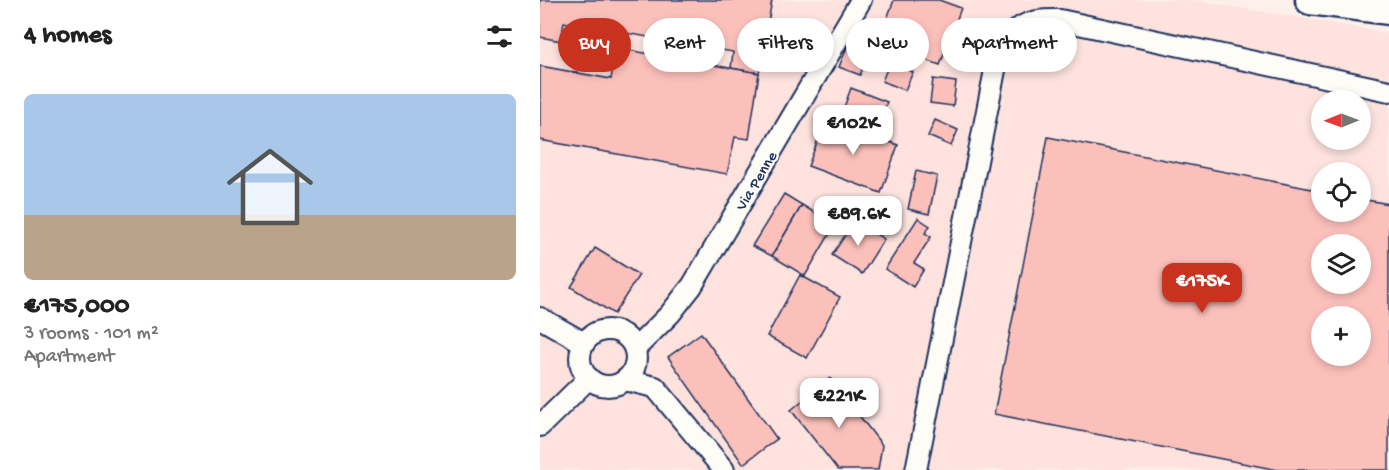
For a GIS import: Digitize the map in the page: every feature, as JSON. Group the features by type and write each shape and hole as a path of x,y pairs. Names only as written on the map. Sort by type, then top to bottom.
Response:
{"highway":[{"path":"1310,0 1389,10"}],"street":[{"name":"Via Penne","path":"635,349 670,314 692,286 861,0"},
{"path":"916,470 998,60 1009,36 1033,19 1060,20 1389,91"},
{"path":"540,318 585,343"},
{"path":"612,330 626,336 635,349 634,370 625,380 607,386 589,378 580,361 585,343 596,332 612,330"},
{"path":"540,426 589,378"},
{"path":"625,380 656,387 724,470"}],"shaded area":[{"path":"540,0 1193,0 1389,33 1389,470 540,470"}],"building":[{"path":"540,0 772,0 769,18 737,18 737,69 731,68 733,52 725,51 725,18 643,18 643,36 631,34 631,18 558,18 558,40 540,37"},
{"path":"894,0 939,0 961,8 957,18 941,18 940,65 929,61 929,18 887,18"},
{"path":"846,50 846,70 839,67"},
{"path":"631,51 643,53 643,72 725,72 725,67 737,69 737,72 759,73 749,139 735,137 727,174 540,140 540,66 558,69 558,72 573,72 611,79 612,72 631,72"},
{"path":"886,72 913,72 905,90 882,81"},
{"path":"933,79 956,82 953,106 930,103"},
{"path":"851,88 887,102 878,124 843,110"},
{"path":"826,119 898,145 881,193 808,166"},
{"path":"935,120 958,130 951,146 928,136"},
{"path":"1048,137 1311,189 1311,222 1371,222 1371,201 1389,204 1389,470 1278,470 994,414"},
{"path":"916,171 937,176 929,214 908,209"},
{"path":"784,194 802,205 772,256 752,246"},
{"path":"802,205 835,225 805,276 772,256"},
{"path":"918,218 930,226 925,233 931,237 914,263 924,269 913,287 885,269"},
{"path":"855,220 884,239 862,274 832,255"},
{"path":"595,248 639,275 614,314 571,287"},
{"path":"800,275 840,297 807,358 767,336"},
{"path":"701,333 777,439 743,464 668,357"},
{"path":"830,378 882,445 878,470 838,470 791,410"}]}
